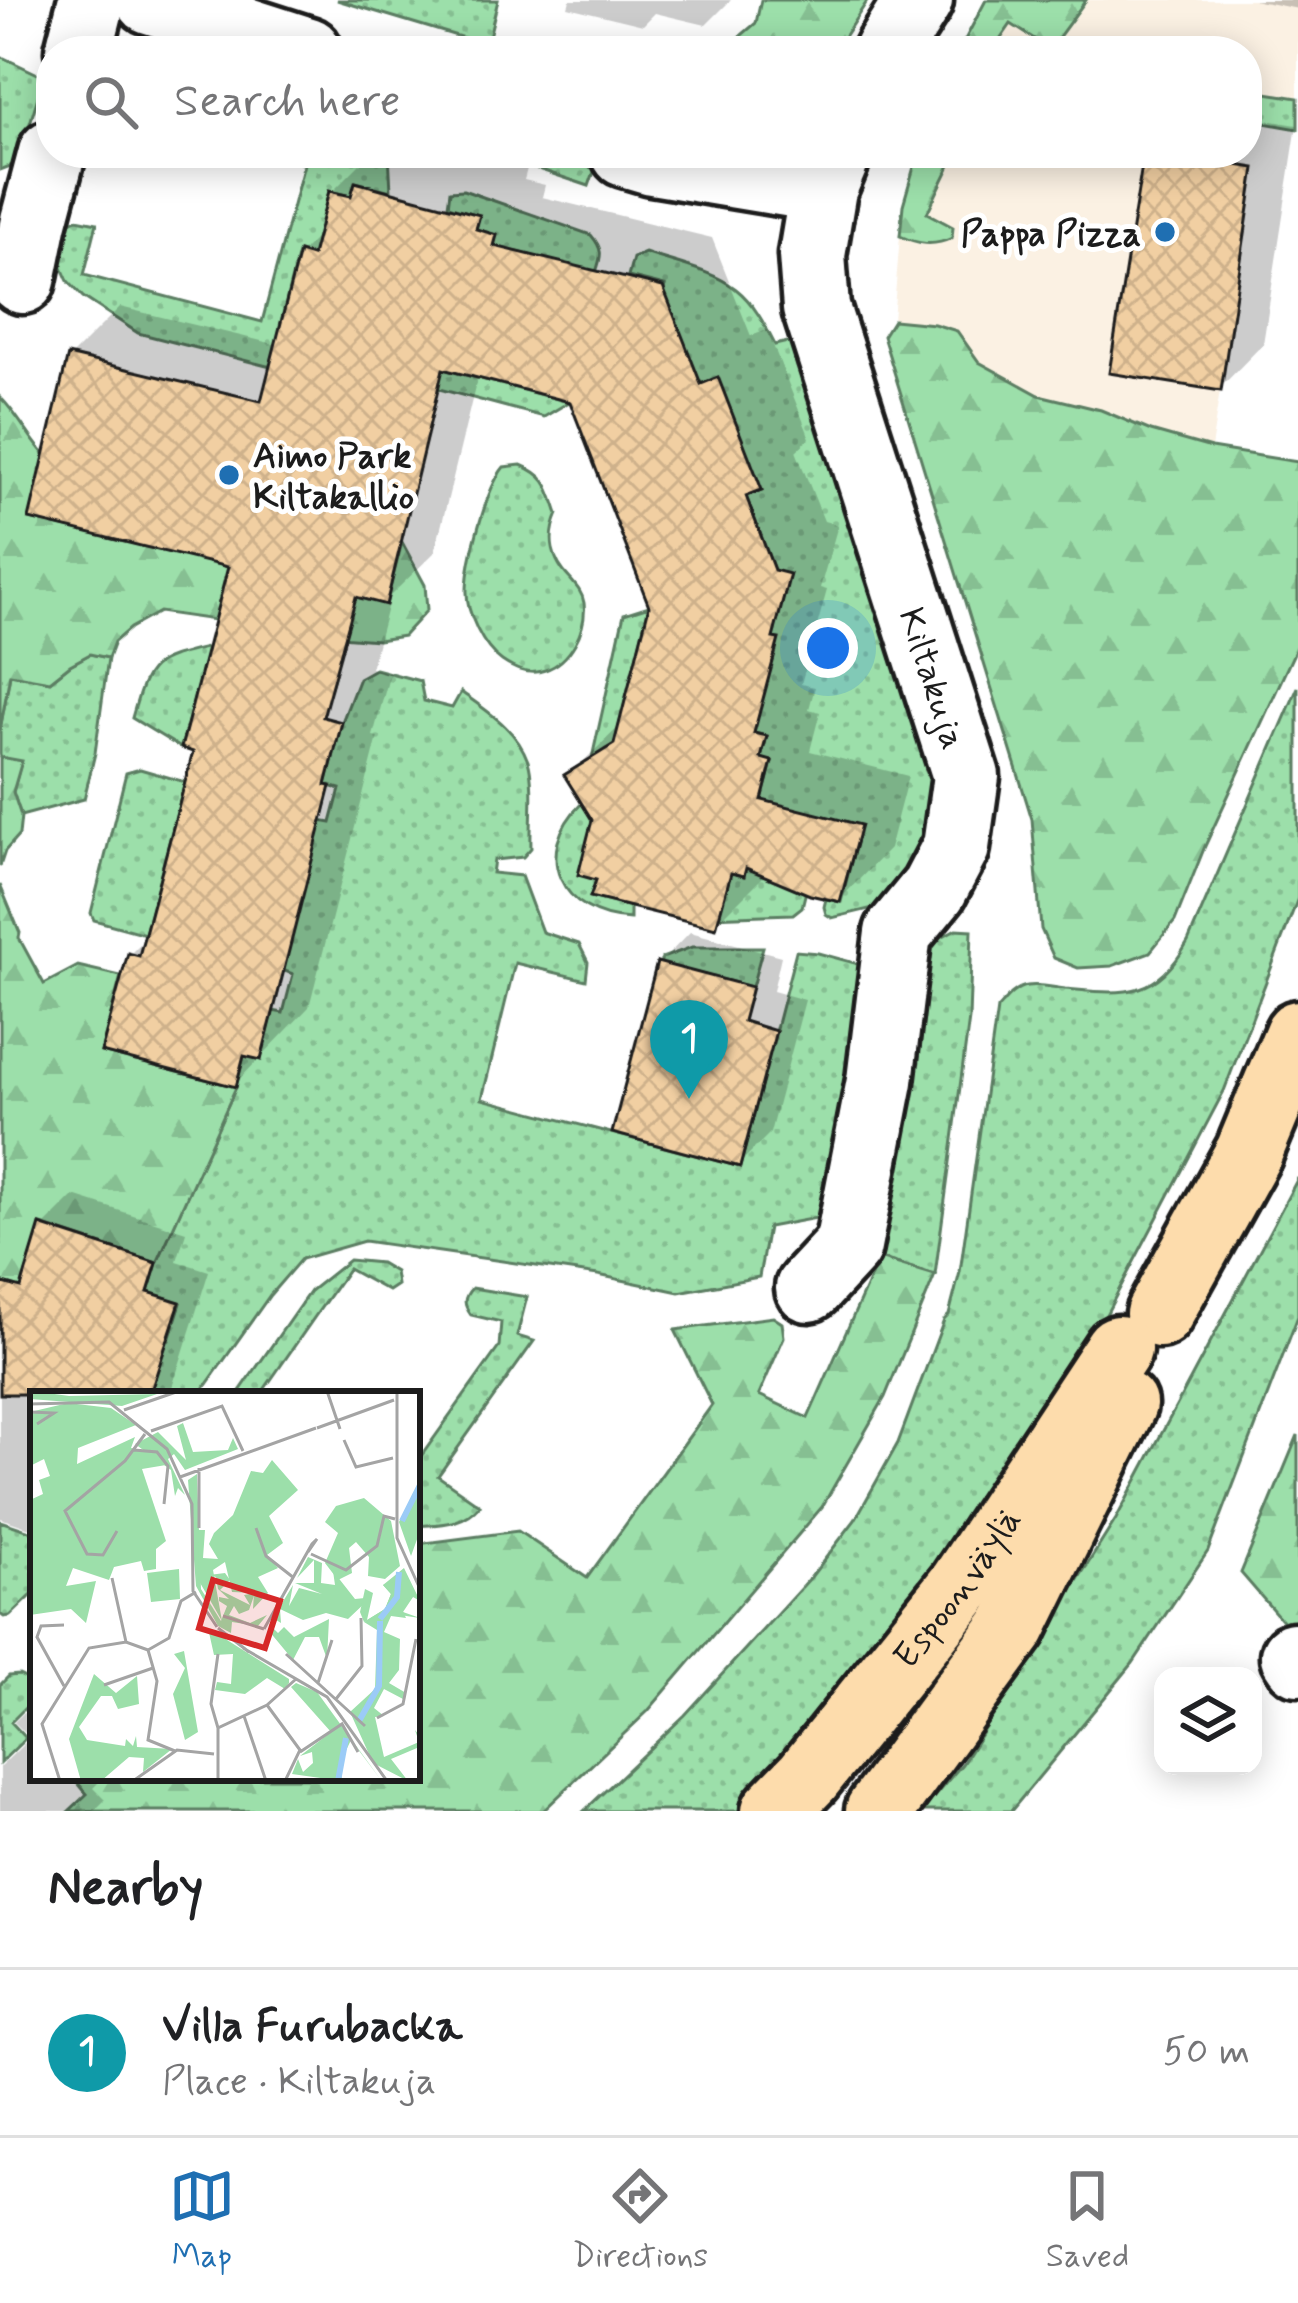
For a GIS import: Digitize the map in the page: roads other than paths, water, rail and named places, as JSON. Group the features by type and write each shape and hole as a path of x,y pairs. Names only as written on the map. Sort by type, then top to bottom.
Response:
{"main road":[{"name":"Espoonväylä","path":"879,1811 1014,1626 1141,1340 1249,1151 1298,1034"},
{"name":"Espoonväylä","path":"775,1811 808,1777 962,1585 1141,1340"}],"street":[{"path":"83,36 92,0"},
{"path":"150,0 262,36"},
{"path":"896,36 919,0"},
{"path":"22,280 48,168"},
{"path":"777,168 831,171"},
{"name":"Kiltakuja","path":"809,1288 848,1246 880,1081 898,933 934,889 956,847 966,776 816,308 812,255 831,171"}],"place":[{"name":"Pappa Pizza","path":"1165,232"},
{"name":"Aimo Park Kiltakallio","path":"229,475"},
{"name":"Villa Furubacka","path":"689,1099"}]}
